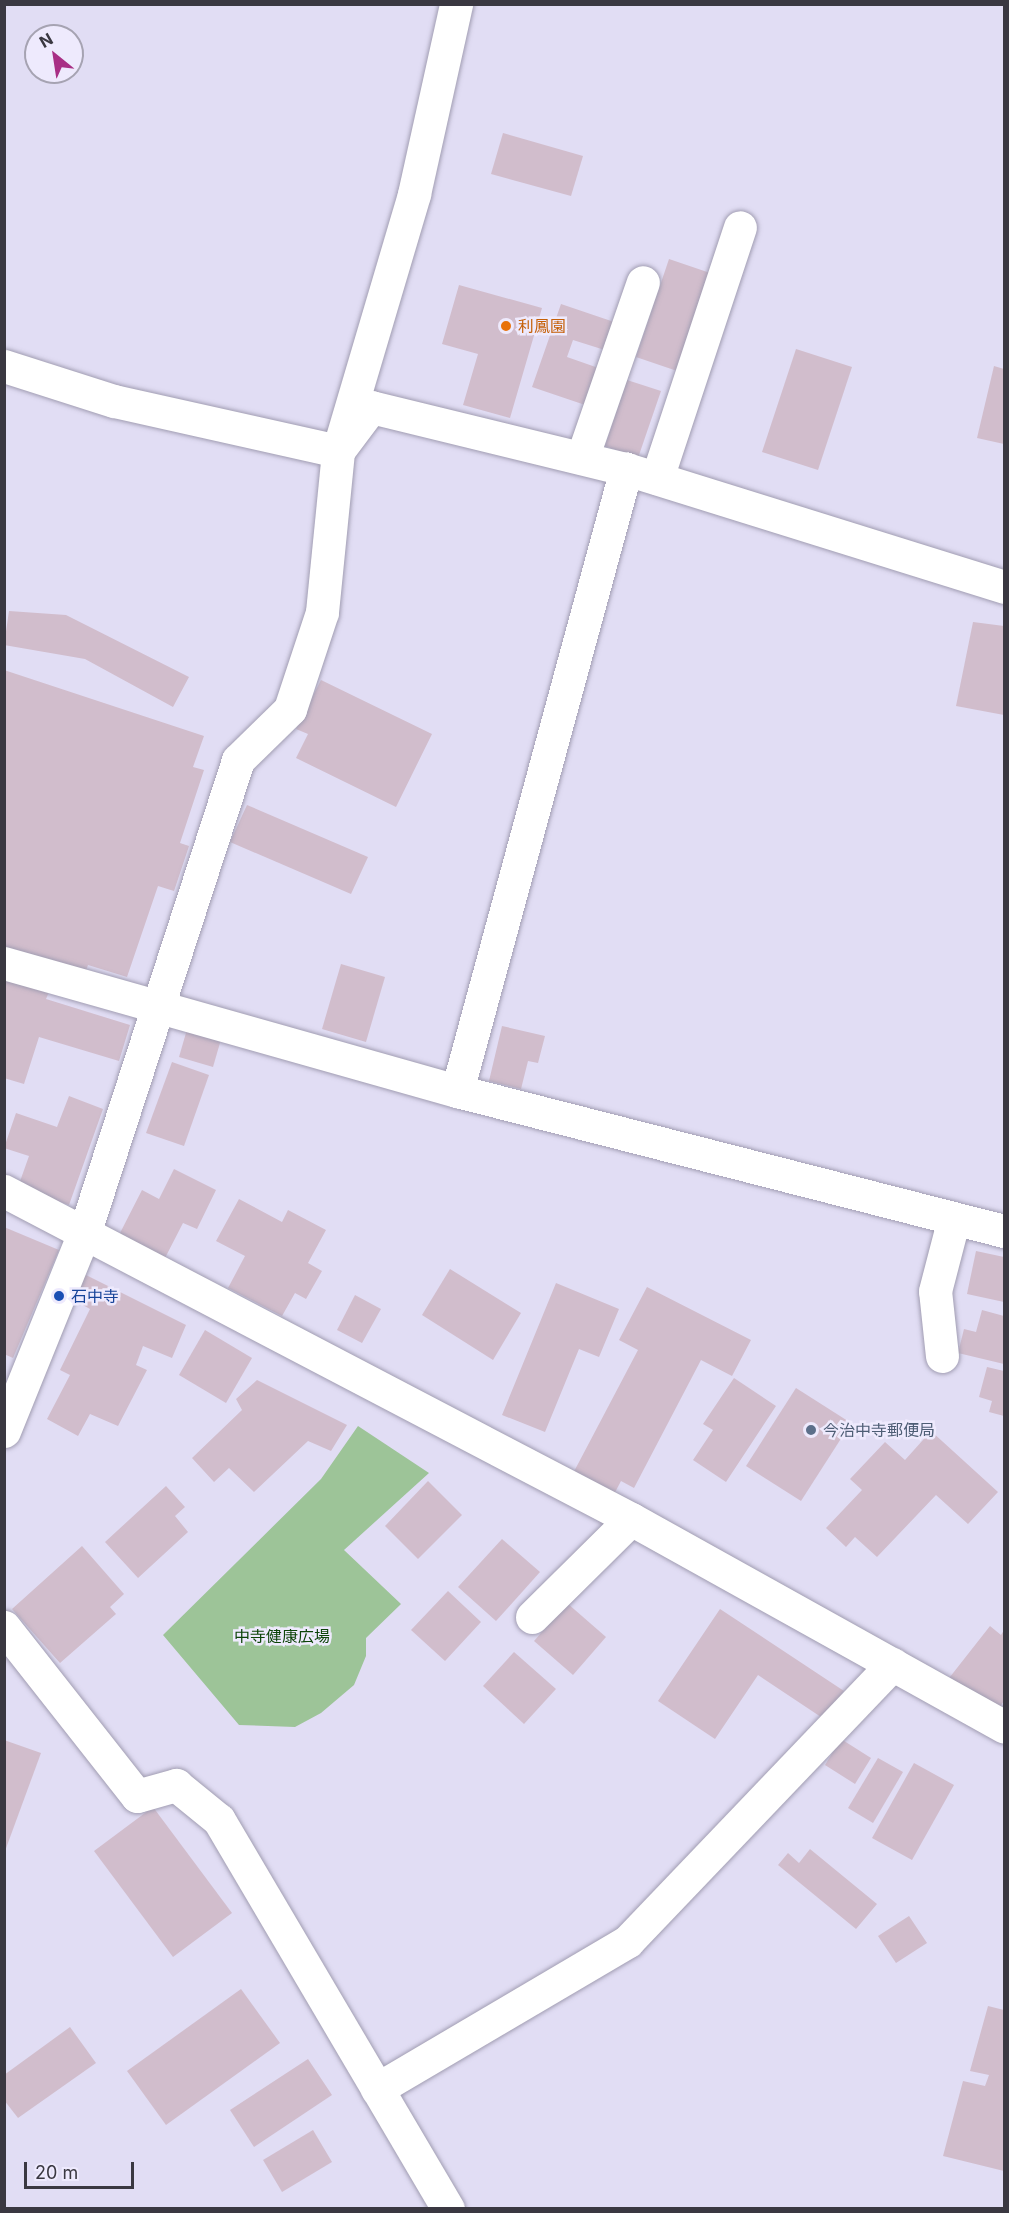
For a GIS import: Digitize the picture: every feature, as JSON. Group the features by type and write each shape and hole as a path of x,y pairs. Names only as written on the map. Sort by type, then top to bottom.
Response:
{"street":[{"path":"4,1431 85,1231 162,1007 238,760 290,709 322,612 338,451 414,195 456,4"},
{"path":"657,478 740,227"},
{"path":"582,458 643,282"},
{"path":"4,366 114,401 338,451"},
{"path":"338,451 371,407 626,469 1005,587"},
{"path":"457,1091 626,469"},
{"path":"4,963 457,1091 1005,1231"},
{"path":"4,1191 85,1231 631,1519 1005,1727"},
{"path":"942,1356 935,1291 954,1218"},
{"path":"532,1617 631,1519"},
{"path":"4,1627 137,1796 176,1785 219,1820 448,2208"},
{"path":"377,2090 628,1941 893,1664"}],"green space":[{"name":"中寺健康広場","path":"358,1426 429,1473 344,1550 401,1604 366,1638 366,1656 354,1685 321,1713 295,1727 239,1725 163,1635 321,1479"}],"building":[{"path":"503,133 583,156 571,196 491,174"},
{"path":"669,259 716,275 683,373 636,357"},
{"path":"459,285 542,308 510,418 463,405 478,354 442,344"},
{"path":"561,304 620,324 611,352 573,340 567,357 607,371 594,408 532,387"},
{"path":"796,349 852,367 818,470 762,452"},
{"path":"994,366 1004,369 1004,444 977,438"},
{"path":"627,380 661,391 638,458 605,446"},
{"path":"9,611 66,615 189,677 173,707 85,659 4,645"},
{"path":"973,622 1004,626 1004,715 956,706"},
{"path":"4,670 204,736 193,767 204,770 180,843 189,846 174,891 158,886 127,977 88,965 83,979 4,953"},
{"path":"321,680 432,734 396,807 296,758 308,734 296,729"},
{"path":"247,805 368,857 351,894 230,842"},
{"path":"341,964 385,977 366,1042 322,1029"},
{"path":"4,978 49,992 46,999 130,1025 119,1061 39,1037 24,1084 4,1078"},
{"path":"190,1019 224,1029 213,1067 179,1057"},
{"path":"502,1026 545,1036 538,1063 528,1061 521,1089 489,1081"},
{"path":"172,1062 209,1075 184,1146 146,1133"},
{"path":"69,1096 103,1109 69,1205 18,1187 29,1156 4,1148 16,1113 57,1127"},
{"path":"174,1169 216,1190 197,1229 183,1223 165,1258 119,1235 142,1190 159,1199"},
{"path":"239,1199 282,1222 288,1210 326,1230 308,1263 322,1271 306,1299 295,1293 282,1316 228,1288 245,1256 216,1241"},
{"path":"4,1227 59,1250 13,1358 4,1354"},
{"path":"976,1251 1004,1257 1004,1302 967,1294"},
{"path":"450,1269 521,1313 493,1360 422,1315"},
{"path":"80,1272 186,1325 172,1358 143,1346 136,1365 147,1370 118,1426 90,1414 78,1436 47,1419 70,1375 60,1370 90,1309 70,1298"},
{"path":"556,1283 619,1309 599,1357 579,1349 545,1432 502,1415"},
{"path":"647,1287 751,1340 732,1376 701,1360 634,1488 621,1481 610,1502 569,1481 638,1350 619,1340"},
{"path":"355,1295 381,1309 362,1343 337,1330"},
{"path":"982,1310 1004,1316 1004,1364 958,1353 964,1329 976,1332"},
{"path":"205,1330 252,1358 226,1403 179,1375"},
{"path":"987,1367 1004,1371 1004,1416 989,1412 992,1401 979,1397"},
{"path":"734,1378 776,1406 726,1482 693,1460 713,1430 703,1424"},
{"path":"257,1380 347,1425 331,1451 308,1441 254,1492 229,1468 214,1482 192,1458 242,1410 236,1399"},
{"path":"796,1388 851,1423 801,1501 746,1466"},
{"path":"931,1431 998,1492 968,1524 936,1495 877,1557 855,1537 846,1547 826,1528 862,1490 850,1479 885,1442 905,1460"},
{"path":"428,1481 462,1515 418,1559 385,1526"},
{"path":"166,1486 185,1507 175,1516 188,1532 138,1578 105,1542"},
{"path":"502,1539 540,1572 496,1621 458,1587"},
{"path":"82,1546 124,1594 110,1607 116,1614 60,1663 12,1609"},
{"path":"448,1591 481,1622 445,1661 411,1630"},
{"path":"567,1603 606,1637 573,1675 534,1641"},
{"path":"720,1609 844,1691 824,1719 758,1675 715,1739 658,1701"},
{"path":"990,1626 1001,1635 1004,1630 1004,1701 992,1718 946,1682"},
{"path":"514,1652 556,1689 524,1724 483,1686"},
{"path":"841,1739 871,1758 855,1784 825,1765"},
{"path":"4,1740 41,1753 5,1851 4,1851"},
{"path":"878,1758 903,1772 873,1823 848,1808"},
{"path":"914,1763 954,1785 912,1860 872,1838"},
{"path":"153,1807 232,1913 173,1957 94,1851"},
{"path":"810,1849 877,1904 856,1929 778,1865 788,1853 799,1863"},
{"path":"909,1916 927,1943 896,1963 878,1936"},
{"path":"241,1989 280,2043 166,2125 127,2071"},
{"path":"988,2006 1004,2010 1004,2171 943,2156 963,2081 985,2086 989,2075 970,2071"},
{"path":"70,2027 96,2063 18,2118 4,2100 4,2075"},
{"path":"308,2059 332,2095 254,2147 230,2110"},
{"path":"313,2130 332,2162 282,2192 263,2160"}],"place":[{"name":"利鳳園","path":"506,326"},
{"name":"石中寺","path":"59,1296"},
{"name":"今治中寺郵便局","path":"811,1430"}]}
